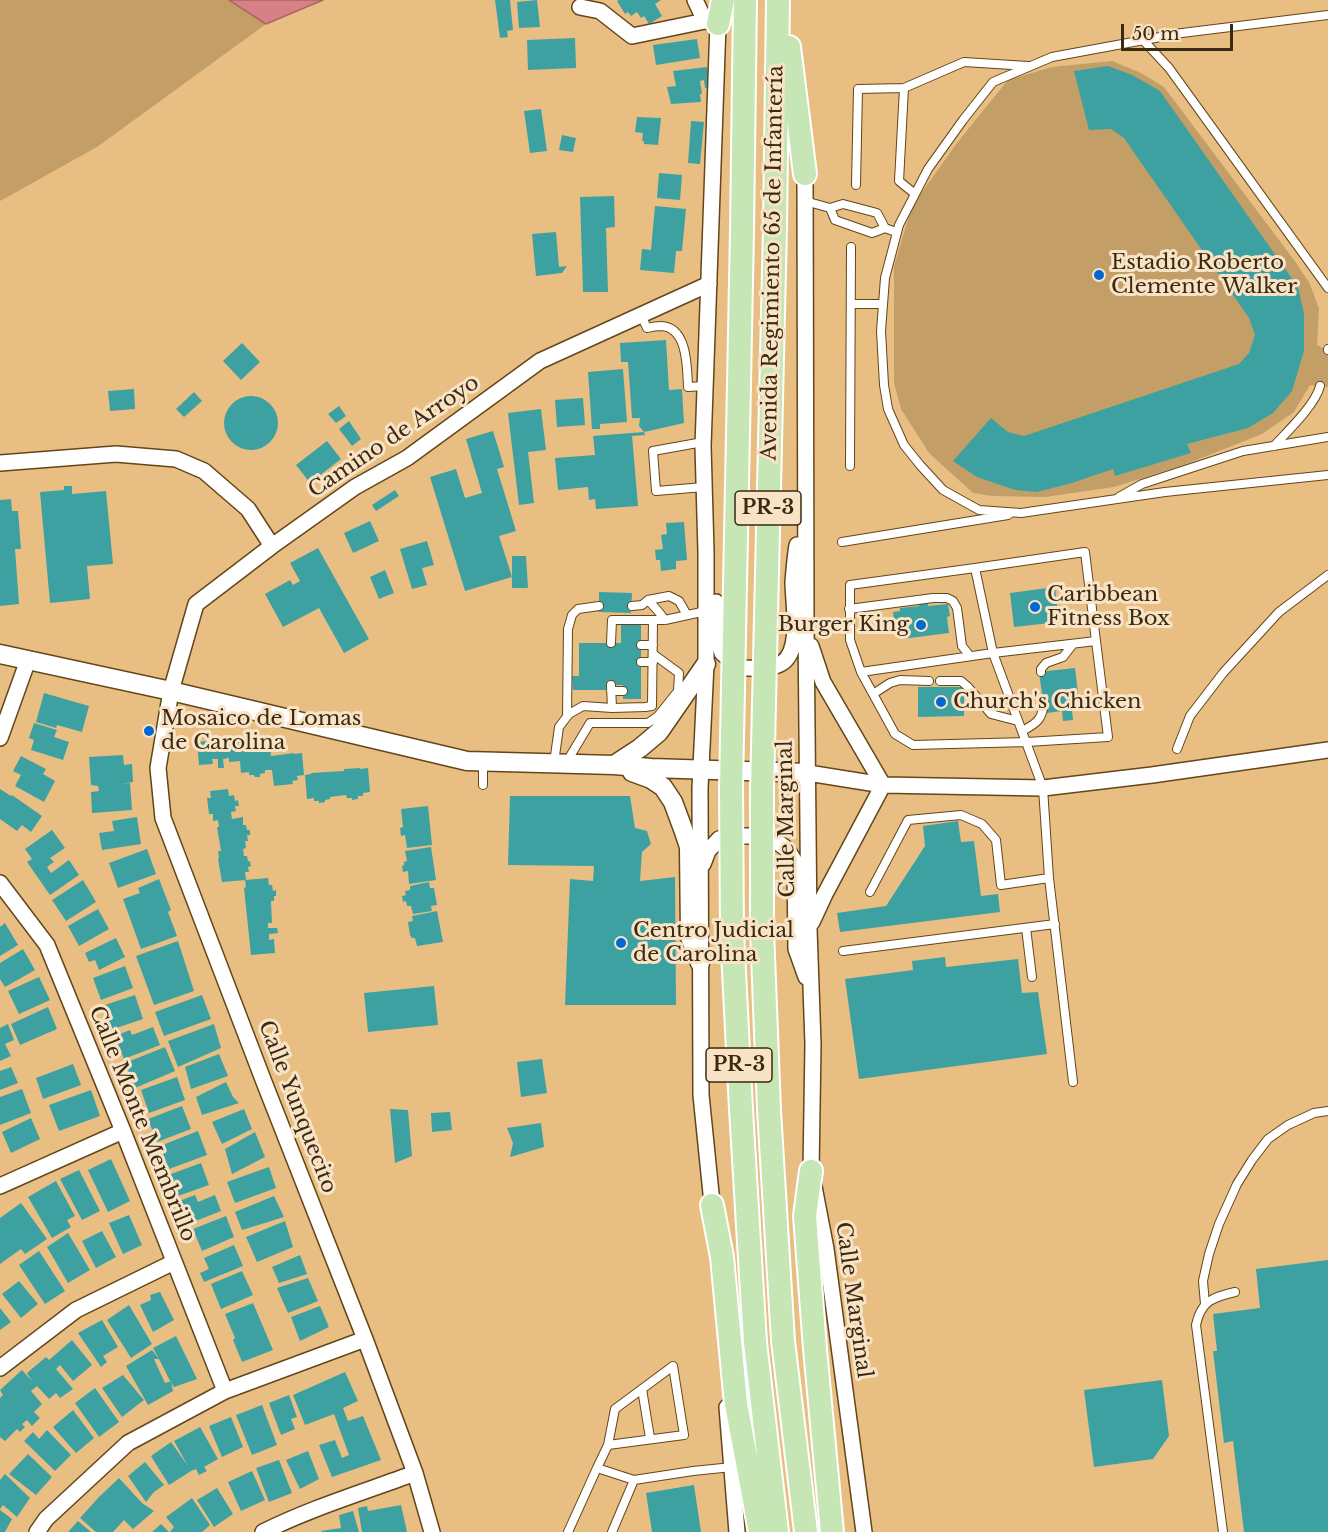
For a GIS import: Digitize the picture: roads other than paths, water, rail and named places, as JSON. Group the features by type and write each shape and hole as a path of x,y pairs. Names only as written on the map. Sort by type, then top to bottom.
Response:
{"main road":[{"path":"712,23 723,0"},
{"name":"Avenida Regimiento 65 de Infantería","path":"745,0 731,788 732,920 755,1342 777,1532"},
{"path":"778,4 789,47 805,174"},
{"name":"Avenida Regimiento 65 de Infantería","path":"778,4 762,790 762,930 769,1110 783,1341 806,1532"},
{"path":"811,1171 805,1216 832,1532"},
{"path":"712,1206 722,1257 736,1404 760,1532"}],"street":[{"path":"695,0 712,23 709,284 703,442 706,664 700,788 701,1095 712,1206 737,1532"},
{"path":"580,7 600,11 632,36 712,23"},
{"name":"Calle Marginal","path":"805,174 806,628 809,929 813,1044 811,1171 827,1260 864,1532"},
{"name":"Camino de Arroyo","path":"171,692 196,604 272,546 355,487 407,458 540,361 709,284"},
{"path":"0,463 116,454 176,459 204,471 248,509 272,546"},
{"path":"706,552 715,595 717,635 722,653 741,668 770,667 781,663 790,655 795,635 794,569 805,507"},
{"path":"806,628 823,682 883,784"},
{"path":"0,654 467,761 808,773 883,784 1043,788 1152,776 1328,750"},
{"path":"0,738 28,660"},
{"path":"614,765 660,732 706,664"},
{"name":"Calle Yunquecito","path":"171,692 158,768 163,818 365,1339 415,1473 432,1532"},
{"path":"614,765 651,779 663,787 673,802 689,847 690,937 700,963"},
{"path":"809,929 883,784"},
{"path":"700,870 708,851 719,839 753,836 777,842 787,849 795,862 796,949 811,991"},
{"name":"Calle Monte Membrillo","path":"0,883 47,945 225,1391"},
{"path":"0,1186 123,1131"},
{"path":"0,1368 76,1310 174,1262"},
{"path":"38,1532 46,1519 128,1443 225,1391 365,1339"},
{"path":"263,1532 279,1528 415,1473"}],"lane":[{"path":"1021,513 978,510 943,490 904,445 888,409 884,385 881,331 885,278 896,232 928,169 993,82 1052,57 1182,33 1328,15"},
{"path":"1143,40 1174,74 1328,288"},
{"path":"856,185 858,89 904,88 964,62 1030,66"},
{"path":"904,88 899,181 915,194"},
{"path":"805,201 830,208 843,204 877,213 885,228"},
{"path":"830,208 835,220 872,233 885,228 896,232"},
{"path":"850,466 851,247"},
{"path":"851,304 883,304"},
{"path":"641,315 647,328 663,326 672,329 681,340 686,352 688,387 705,386"},
{"path":"1274,446 1319,392 1320,386"},
{"path":"1115,499 1143,484 1243,450 1328,437"},
{"path":"703,442 653,451 656,491 704,487"},
{"path":"842,542 1165,492 1328,475"},
{"path":"1085,552 1108,737 913,745 895,734 861,672 850,640 849,609 850,585 1085,552"},
{"path":"975,568 993,653 1043,788 1049,879 1073,1082"},
{"path":"1177,749 1190,716 1224,673 1279,612 1328,575"},
{"path":"632,606 669,596 679,601 687,615"},
{"path":"849,609 947,598 953,601 957,608 962,646 970,656"},
{"path":"648,600 665,620"},
{"path":"567,716 568,629 572,615 578,609 599,606"},
{"path":"611,642 612,620 665,620 706,610"},
{"path":"560,763 559,728 567,716 583,706 612,708 652,706 652,620"},
{"path":"861,672 1096,641"},
{"path":"1041,672 1046,663 1063,657 1073,644"},
{"path":"560,763 590,723 648,723 658,716 678,691 678,673 641,645"},
{"path":"641,662 653,654"},
{"path":"641,674 652,674"},
{"path":"873,694 890,683 900,680 929,681"},
{"path":"940,681 961,681 992,714 1018,721"},
{"path":"612,708 611,688 623,691"},
{"path":"641,690 652,689"},
{"path":"1022,731 1035,724 1043,712 1044,700"},
{"path":"483,762 483,785"},
{"path":"870,892 908,820 961,815 982,824 996,840 1001,885 1049,879"},
{"path":"843,951 1055,924"},
{"path":"1026,928 1032,977"},
{"path":"1205,1304 1203,1281 1209,1254 1219,1224 1237,1184 1252,1160 1268,1139 1288,1125 1314,1113 1328,1112"},
{"path":"1223,1532 1196,1325 1199,1312 1205,1304 1216,1296 1235,1292"},
{"path":"568,1532 608,1445 615,1409 673,1366 684,1435 608,1445"},
{"path":"642,1389 650,1438"},
{"path":"597,1468 634,1480 732,1467"},
{"path":"612,1532 634,1480"}],"place":[{"name":"Estadio Roberto Clemente Walker","path":"1099,275"},
{"name":"Caribbean Fitness Box","path":"1035,607"},
{"name":"Burger King","path":"921,625"},
{"name":"Church's Chicken","path":"941,702"},
{"name":"Mosaico de Lomas de Carolina","path":"149,731"},
{"name":"Centro Judicial de Carolina","path":"621,943"}]}
